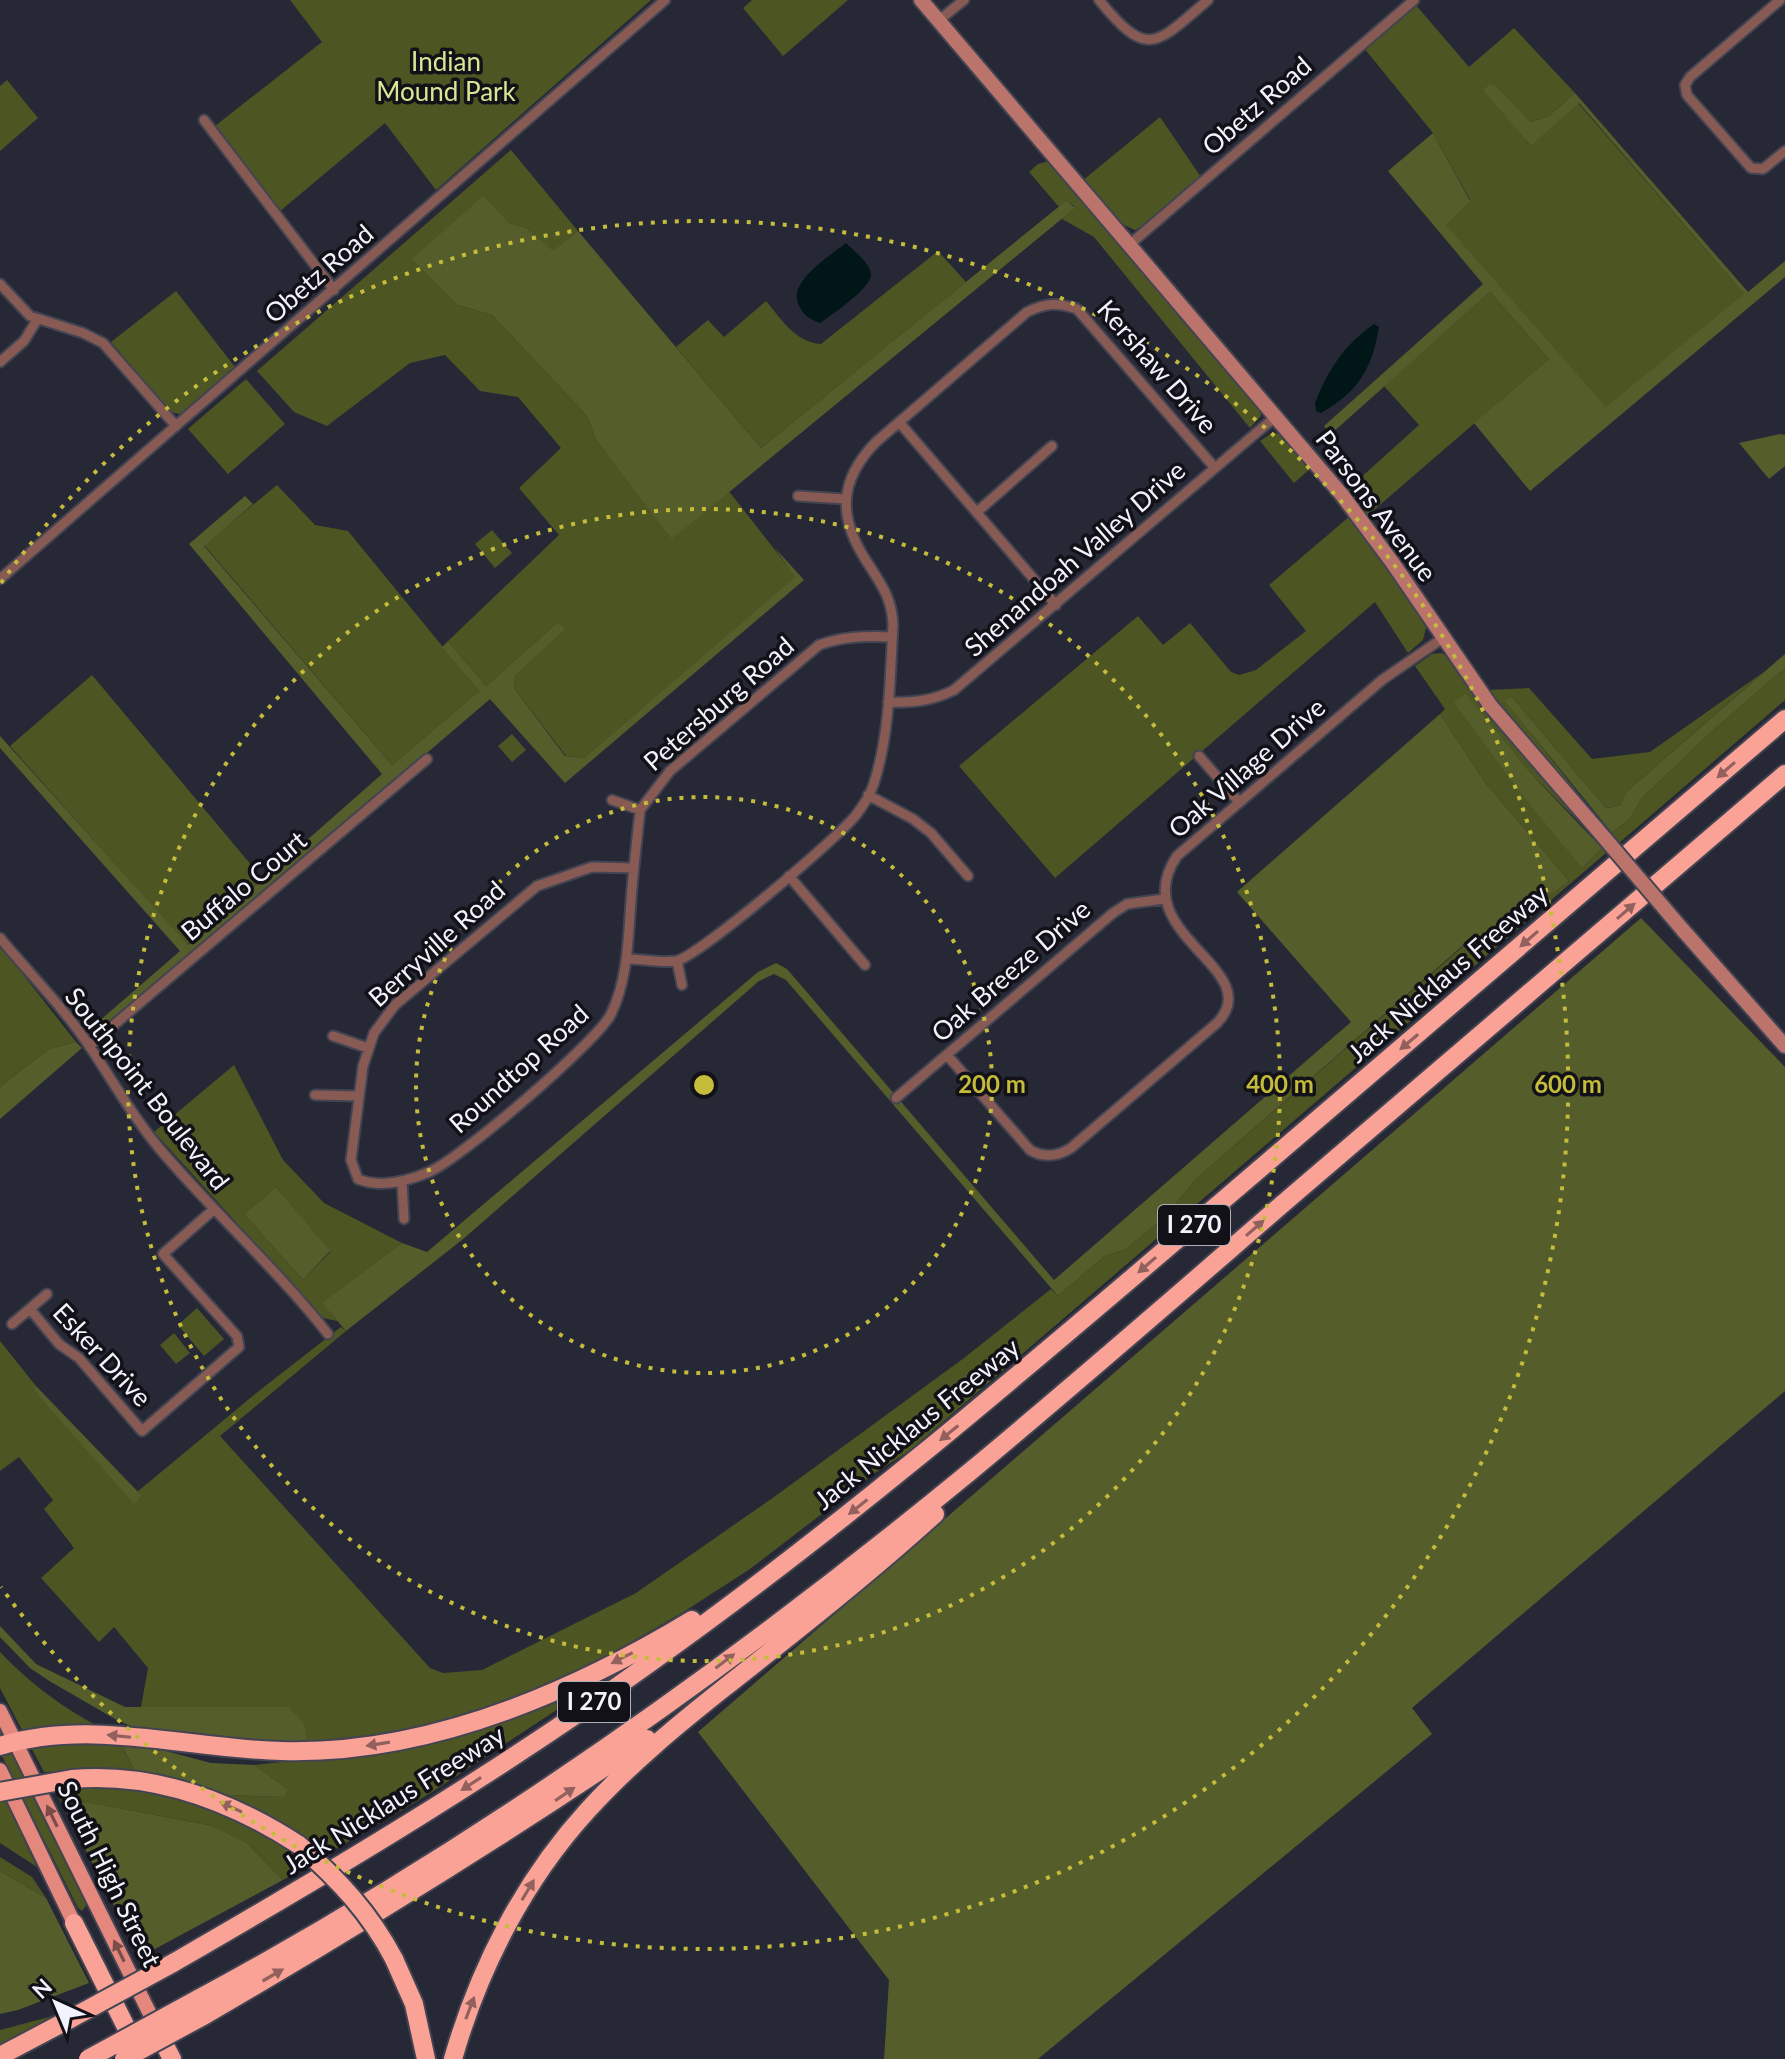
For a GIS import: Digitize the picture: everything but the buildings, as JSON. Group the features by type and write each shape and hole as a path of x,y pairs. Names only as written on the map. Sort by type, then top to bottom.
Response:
{"highway":[{"name":"Jack Nicklaus Freeway","path":"0,2056 173,1963 395,1832 540,1740 651,1663 787,1562 1053,1347 1785,719"},
{"name":"I 270","path":"87,2059 201,2007 248,1972 432,1862 679,1694 822,1589 1069,1389 1785,774"},
{"path":"453,2059 490,1958 535,1878 587,1811 642,1756 911,1536 1069,1389"},
{"path":"7,1744 50,1734 87,1733 284,1752 377,1745 418,1737 510,1708 597,1671 669,1633 787,1562"},
{"path":"124,2059 201,2007 350,1931 523,1823 671,1723 810,1618"},
{"path":"0,1792 72,1779 100,1777 137,1780 213,1799 264,1823 299,1845 346,1888 382,1936 414,2004 426,2059"},
{"name":"South High Street","path":"74,1923 142,2059"},
{"name":"South High Street","path":"151,2016 172,2059"}],"main road":[{"name":"South High Street","path":"0,1711 7,1744 151,2016"},
{"name":"South High Street","path":"0,1770 74,1923"}],"street":[{"name":"Obetz Road","path":"0,579 665,0"},
{"name":"Parsons Avenue","path":"921,0 1342,495 1490,705 1785,1046"},
{"path":"938,21 964,0"},
{"path":"1099,0 1131,35 1151,41 1167,35 1208,0"},
{"name":"Obetz Road","path":"1129,245 1414,0"},
{"path":"1780,0 1690,77 1685,85 1687,95 1751,168 1763,169 1785,151"},
{"path":"204,120 334,290"},
{"path":"0,284 23,310 37,320 83,333 103,343 176,426"},
{"name":"Kershaw Drive","path":"899,422 1027,312 1043,304 1060,303 1077,309 1091,321 1215,468"},
{"path":"0,362 24,341 37,320"},
{"name":"Shenandoah Valley Drive","path":"888,702 913,703 937,698 954,690 1275,417"},
{"path":"627,959 677,961 728,926 842,830 858,813 874,784 888,702 892,607 887,591 851,533 845,499 864,454 899,422 1056,605"},
{"path":"977,512 1052,446"},
{"path":"798,496 845,499"},
{"name":"Petersburg Road","path":"634,868 640,810 670,771 819,645 837,639 892,637"},
{"name":"Oak Village Drive","path":"1164,899 1165,880 1177,856 1382,680 1443,638"},
{"path":"1199,756 1239,802"},
{"name":"Buffalo Court","path":"89,1046 427,759"},
{"path":"868,795 913,819 931,833 968,876"},
{"path":"612,800 640,810"},
{"name":"Berryville Road","path":"362,1181 351,1160 368,1048 382,1019 537,886 592,867 634,868"},
{"name":"Roundtop Road","path":"362,1181 402,1181 431,1171 457,1155 601,1030 611,1014 623,979 634,868"},
{"path":"789,876 865,965"},
{"path":"947,1055 1024,1145 1035,1153 1049,1156 1062,1154 1071,1148 1225,1013 1229,998 1221,977 1171,917 1164,899"},
{"name":"Oak Breeze Drive","path":"896,1098 1113,913 1127,904 1164,899"},
{"name":"Southpoint Boulevard","path":"0,938 89,1046 145,1131 328,1334"},
{"path":"677,961 682,985"},
{"path":"333,1036 368,1048"},
{"path":"315,1095 359,1096"},
{"path":"402,1181 404,1219"},
{"name":"Esker Drive","path":"30,1309 59,1344 79,1358 142,1431 239,1347 240,1343 163,1254 213,1210"},
{"path":"12,1324 47,1294"}],"green space":[{"name":"Indian Mound Park","path":"290,0 651,0 436,190 385,123 279,212 215,126 322,42"},
{"path":"752,0 848,0 783,56 743,8"},
{"path":"1415,4 1469,67 1514,28 1575,93 1549,116 1531,122 1497,87 1484,90 1531,146 1578,103 1745,295 1606,408 1445,225 1470,200 1433,133 1364,48"},
{"path":"7,80 38,118 0,151 0,86"},
{"path":"1490,84 1497,87 1531,122 1549,116 1575,93 1748,292 1785,261 1785,277 1530,491 1474,423 1549,359 1490,292 1331,434 1324,426 1483,284 1388,171 1433,133 1470,201 1446,225 1606,407 1744,294 1579,103 1531,146 1483,90"},
{"path":"1160,117 1201,177 1135,230 1115,221 1082,181"},
{"path":"511,150 578,231 553,252 527,228 509,223 458,305 492,315 587,416 596,440 673,538 728,490 796,577 584,758 566,756 514,688 515,676 564,629 558,622 486,686 448,641 559,535 519,488 561,448 518,397 480,391 445,355 410,363 327,426 294,412 257,371"},
{"path":"1050,161 1259,405 1261,416 1250,428 1094,237 1062,219 1075,207 1067,200 1059,207 1029,172 1038,164"},
{"path":"483,196 509,223 527,228 553,251 578,231 761,448 1067,200 1075,208 672,539 596,440 587,416 492,315 458,305 412,259"},
{"path":"938,251 966,282 761,448 676,347 708,320 724,337 766,301 796,335 821,344"},
{"path":"176,291 235,367 180,414 170,412 111,342"},
{"path":"1490,292 1549,359 1367,516 1347,490 1419,425 1384,386"},
{"path":"246,379 285,424 228,474 188,429"},
{"path":"1272,433 1283,434 1311,468 1294,483 1260,441"},
{"path":"1785,435 1785,466 1769,479 1739,443"},
{"path":"277,485 315,525 348,531 479,691 392,765 204,545"},
{"path":"245,496 253,504 204,546 392,765 479,691 442,647 448,641 486,686 558,622 565,629 515,676 514,688 565,756 584,758 795,577 774,547 804,580 565,783 490,699 96,1036 90,1029 180,951 0,748 0,736 188,945 382,774 189,544"},
{"path":"1350,516 1418,612 1426,628 1423,640 1408,653 1375,602 1055,878 959,766 1138,616 1163,645 1190,623 1231,672 1239,675 1256,670 1306,631 1269,585"},
{"path":"492,530 512,553 495,568 475,544"},
{"path":"1442,653 1451,660 1585,828 1535,778 1465,694 1455,702 1582,868 1602,848 1606,853 909,1451 875,1473 750,1569 604,1658 546,1687 492,1708 422,1729 303,1749 172,1707 141,1707 148,1668 114,1627 99,1642 41,1578 74,1548 44,1509 53,1500 19,1457 0,1471 0,1341 36,1386 33,1390 134,1503 142,1496 137,1492 341,1327 346,1331 220,1436 430,1668 443,1673 482,1670 636,1593 964,1358 1051,1289 1058,1296 1105,1256 1126,1249 1166,1216 1196,1179 1468,942 1484,937 1525,905 1569,881 1484,781 1440,714 1445,709 1415,666 1432,654"},
{"path":"1785,654 1785,668 1709,734 1642,798 1631,817 1612,833 1504,700 1512,697 1606,808 1620,806 1626,792"},
{"path":"1785,668 1785,700 1619,843 1612,833 1631,817 1642,798"},
{"path":"1765,671 1626,792 1620,806 1606,808 1512,697 1505,700 1593,812 1487,690 1529,688 1592,759 1650,752"},
{"path":"92,675 263,879 187,945 10,746"},
{"path":"1465,693 1535,778 1602,848 1582,868 1518,790 1454,702"},
{"path":"1440,714 1484,781 1569,881 1525,905 1484,937 1467,942 1196,1179 1166,1216 1126,1249 1105,1256 1058,1296 786,980 774,974 759,981 462,1240 346,1331 322,1303 402,1243 427,1252 758,972 776,963 787,969 1054,1280 1351,1022 1237,892"},
{"path":"512,734 526,750 512,762 498,746"},
{"path":"1641,918 1785,1067 1785,1391 1412,1708 1432,1734 1038,2059 884,2059 889,1980 698,1732"},
{"path":"0,945 76,1042 49,1049 0,1087"},
{"path":"76,1042 82,1048 0,1119 0,1087 49,1049"},
{"path":"234,1065 283,1160 324,1203 402,1243 323,1303 337,1321 323,1318 154,1132","holes":["276,1187 330,1252 303,1280 244,1214"]},
{"path":"276,1187 330,1251 303,1280 244,1214"},
{"path":"197,1308 224,1339 204,1356 178,1325"},
{"path":"174,1333 190,1353 176,1364 160,1345"},
{"path":"36,1386 142,1496 134,1504 33,1390"},
{"path":"0,1626 36,1664 125,1707 288,1707 306,1730 303,1749 155,1737 115,1719 30,1668 0,1637"},
{"path":"0,1652 60,1703 128,1741 123,1749 134,1770 44,1772 0,1688"},
{"path":"623,1666 429,1794 322,1857 272,1819 225,1795 284,1797 289,1790 255,1765 326,1757"},
{"path":"0,1725 88,1903 82,1911 0,1752"},
{"path":"128,1741 211,1763 255,1765 289,1790 284,1797 225,1795 177,1778 134,1770 123,1748"},
{"path":"93,1782 174,1792 267,1831 311,1863 283,1880 247,1843 213,1826 87,1802 64,1807 51,1785"},
{"path":"3,1794 37,1867 0,1843 0,1795"},
{"path":"87,1802 213,1826 247,1843 283,1880 140,1957 64,1807"},
{"path":"0,1857 32,1877 46,1898 0,1871"},
{"path":"0,1871 46,1898 89,1983 0,2014"},
{"path":"55,2018 0,2045 0,2030"}],"shaded area":[{"path":"846,243 868,266 870,280 850,301 820,323 801,310 797,295 813,269"},
{"path":"1374,324 1379,327 1376,342 1361,378 1345,397 1321,413 1316,411 1315,403 1331,369 1354,341"}]}
